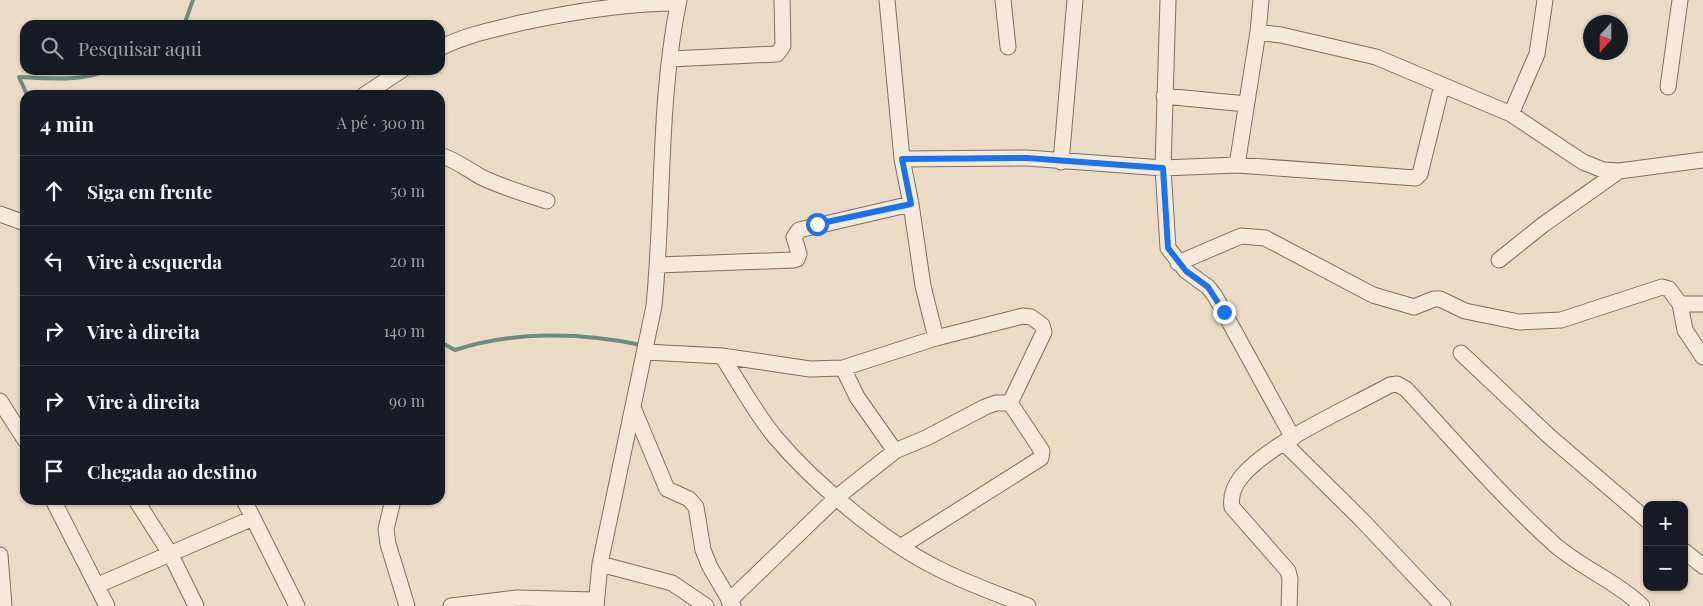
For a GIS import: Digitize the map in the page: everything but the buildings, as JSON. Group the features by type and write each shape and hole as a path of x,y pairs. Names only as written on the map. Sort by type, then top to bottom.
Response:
{"street":[{"path":"670,59 777,54 783,46 782,0"},
{"path":"887,0 902,159 911,204 923,286 936,338"},
{"path":"1003,0 1008,48"},
{"path":"1061,162 1075,0"},
{"path":"1168,0 1163,168 1168,248 1178,263 1208,287 1215,296 1289,441 1443,606"},
{"path":"1237,165 1258,32 1260,0"},
{"path":"1511,114 1537,54 1545,0"},
{"path":"1668,87 1680,0"},
{"path":"445,45 488,30 557,14 678,1 662,129 658,265 646,352 600,564 595,603 517,598 451,606"},
{"path":"1258,32 1281,35 1376,58 1511,114 1583,162 1603,170 1619,171 1703,160"},
{"path":"372,90 394,75"},
{"path":"902,159 1027,158 1163,168 1237,165 1416,178 1420,174 1442,85"},
{"path":"1164,96 1246,104"},
{"path":"445,157 457,161 475,174 547,201"},
{"path":"1499,260 1544,224 1619,171"},
{"path":"658,265 794,260 797,259 799,254 794,237 799,230 817,224 911,204"},
{"path":"0,214 20,221"},
{"path":"1178,263 1247,235 1270,239 1306,262 1373,295 1414,306 1434,299 1440,299 1465,311 1519,322 1561,320 1662,287 1669,288 1680,304 1685,330 1703,357"},
{"path":"1680,304 1703,304"},
{"path":"646,352 722,356 810,369 843,368 936,338 1023,316 1038,321 1042,325 1044,332 1010,403"},
{"path":"1461,353 1550,438 1643,517"},
{"path":"722,356 752,406 776,437 837,496 902,546 937,568 1028,606"},
{"path":"843,368 857,397 895,451"},
{"path":"1289,606 1290,579 1288,570 1232,507 1230,498 1243,476 1289,441 1397,384 1406,389 1505,497 1556,545 1630,595 1642,606"},
{"path":"0,401 20,432"},
{"path":"634,410 667,489 689,499 696,507 703,550 710,567 731,603 837,496 895,451 926,438 985,407 1010,403"},
{"path":"902,546 1041,458 1042,451 1010,403"},
{"path":"56,505 98,585 106,606"},
{"path":"139,505 171,555 196,606"},
{"path":"246,505 297,606"},
{"path":"391,505 386,529 388,544 407,606"},
{"path":"98,585 253,518"},
{"path":"1688,554 1703,566"},
{"path":"0,560 4,606"},
{"path":"600,564 672,583 706,606"}],"waterway":[{"path":"186,20 193,0"},
{"path":"25,90 19,77 76,78 92,75"},
{"path":"445,345 455,350 500,339 571,336 641,345"}],"route":[{"path":"817,224 911,204 902,159 1027,158 1163,168 1168,248 1175,260 1186,271 1208,287 1224,312"}]}
